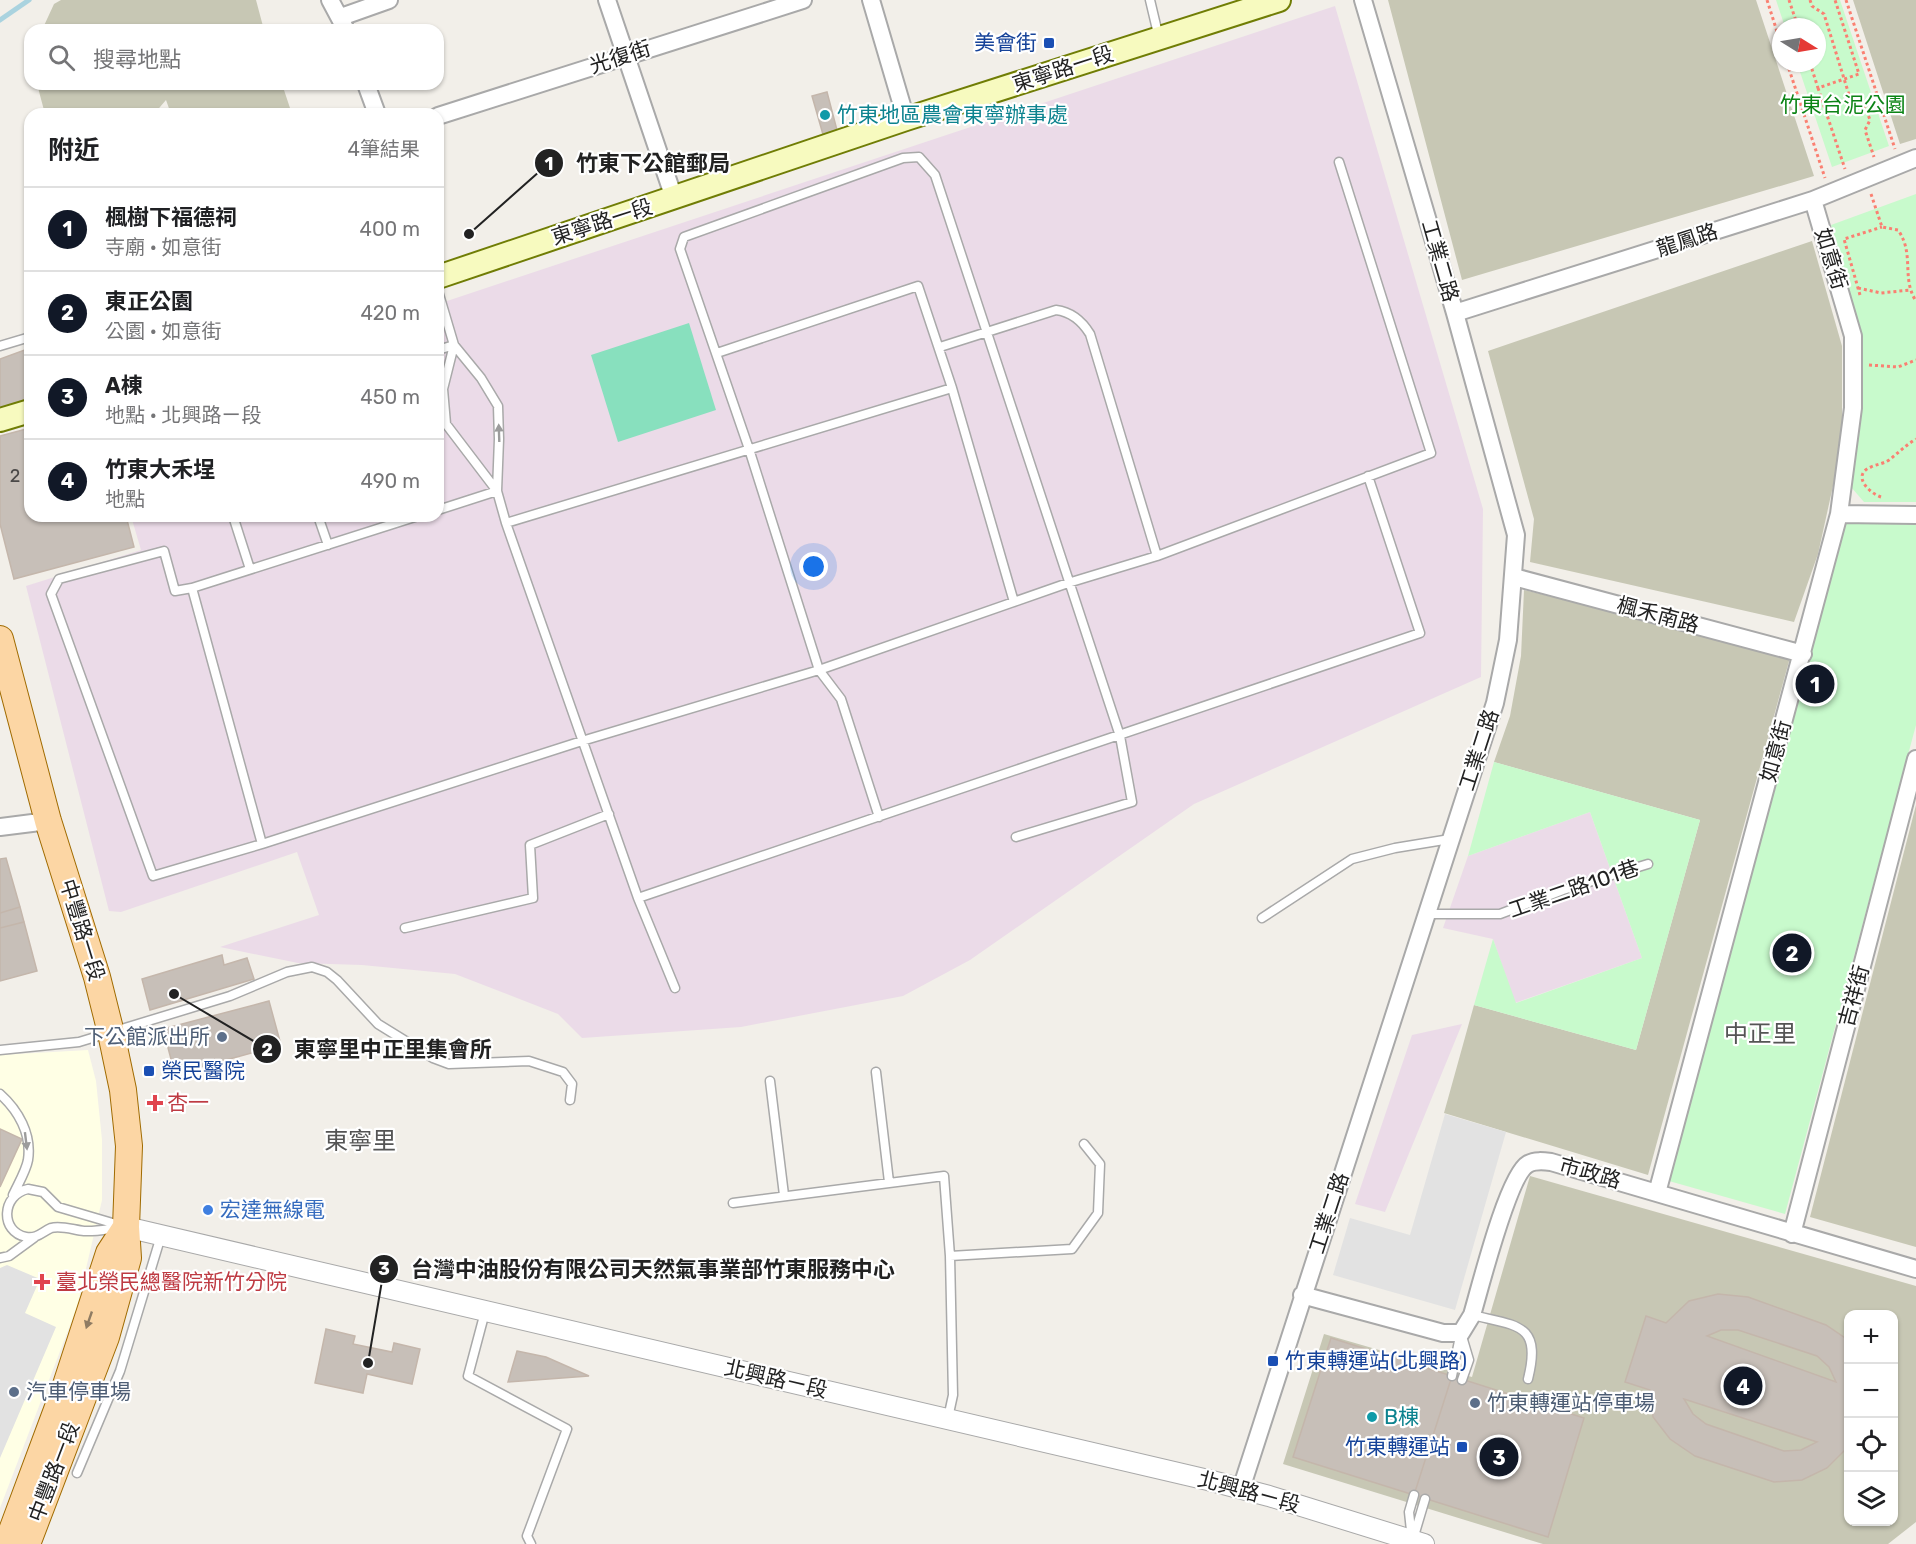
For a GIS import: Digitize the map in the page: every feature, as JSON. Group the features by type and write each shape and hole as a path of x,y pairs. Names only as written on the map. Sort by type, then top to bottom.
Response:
{"main road":[{"name":"東寧路一段","path":"444,275 906,119 1279,0"},
{"path":"0,420 24,413"},
{"name":"中豐路一段","path":"0,639 48,821 97,977 123,1090 129,1146 126,1227 128,1258 106,1337 27,1544"},
{"name":"中豐路一段","path":"7,1544 64,1391 109,1253 126,1227"}],"street":[{"path":"330,0 343,23 389,0"},
{"path":"607,0 674,198"},
{"name":"光復街","path":"444,115 627,54 803,0"},
{"path":"871,0 906,119"},
{"name":"工業二路","path":"1241,1489 1495,703 1508,640 1514,577 1516,535 1455,313 1364,0"},
{"path":"368,90 375,108"},
{"name":"龍鳳路","path":"1455,313 1813,200 1908,161"},
{"name":"如意街","path":"1657,1193 1839,514 1853,408 1853,336 1813,200"},
{"path":"1839,514 1916,515"},
{"name":"楓禾南路","path":"1514,577 1803,654"},
{"name":"吉祥街","path":"1792,1234 1916,759"},
{"path":"0,827 48,821"},
{"name":"市政路","path":"1461,1333 1472,1315 1512,1187 1527,1164 1538,1161 1551,1162 1916,1269"},
{"name":"北興路ㄧ段","path":"126,1227 948,1418 1241,1489 1418,1542"},
{"path":"1302,1295 1443,1334 1461,1333"}],"lane":[{"path":"1150,0 1159,38"},
{"path":"879,817 842,699 819,670 749,449 680,249 684,237 903,158 919,157 935,175 988,333 1120,736 1132,802 1017,837"},
{"path":"399,522 192,588 175,591 164,551 59,579 51,594 153,876 262,844 582,741 819,670 1068,583 1157,556 1431,453 1340,162"},
{"path":"717,353 918,286 940,347 1014,602"},
{"path":"940,347 1056,310 1064,311 1084,323 1090,334 1157,556"},
{"path":"444,311 454,345 481,378 498,406 500,439 497,491 506,523 638,898 675,988"},
{"path":"0,346 24,338"},
{"path":"444,348 454,345"},
{"path":"444,385 454,345"},
{"path":"506,523 952,388"},
{"path":"444,401 446,424 497,491"},
{"path":"638,898 1420,633 1368,476"},
{"path":"444,508 497,491"},
{"path":"235,522 250,569"},
{"path":"320,522 328,545"},
{"path":"192,588 262,844"},
{"path":"405,928 533,898 530,845 609,814"},
{"path":"1262,918 1352,859 1395,848 1450,839"},
{"name":"工業二路101巷","path":"1427,914 1500,914 1563,890 1648,864"},
{"path":"0,1050 79,1042 230,996 287,972 312,967 327,972 337,980 378,1023 434,1058 449,1064 529,1061 552,1067 563,1072 572,1084 570,1100"},
{"path":"876,1072 889,1182"},
{"path":"770,1081 784,1195"},
{"path":"0,1094 21,1117 26,1137 28,1160 13,1195"},
{"path":"950,1256 1072,1249 1098,1213 1100,1164 1084,1144"},
{"path":"733,1203 944,1176 950,1256 953,1395 948,1418"},
{"path":"36,1237 20,1235 3,1220 8,1201 20,1190 36,1189 58,1207 126,1227"},
{"path":"0,1258 9,1256 54,1227 85,1231 126,1227"},
{"path":"77,1473 120,1371 161,1235"},
{"path":"485,1311 468,1376 567,1429 527,1536 531,1544"},
{"path":"1472,1315 1517,1326 1528,1334 1533,1349 1528,1380"},
{"path":"1452,1376 1461,1333"},
{"path":"1461,1333 1469,1360 1462,1380"},
{"path":"1414,1495 1409,1512 1418,1542"},
{"path":"1418,1542 1425,1499"}],"path":[{"path":"1767,0 1773,18"},
{"path":"1789,0 1795,18"},
{"path":"1810,0 1812,6 1824,15 1850,98 1863,101 1870,120 1865,129 1865,179"},
{"path":"1818,88 1859,74 1835,0"},
{"path":"1846,0 1908,161"},
{"path":"1790,72 1830,193"},
{"path":"1813,72 1818,88 1865,179 1882,227 1898,230 1907,245 1910,290 1916,301"},
{"path":"1858,288 1881,293 1910,290"},
{"path":"1868,365 1898,367 1916,360"},
{"path":"1884,498 1866,489 1863,483 1864,473 1869,467 1888,460 1916,439"}],"shaded area":[{"path":"61,0 256,0 262,24 45,24 54,4"},
{"path":"1388,0 1756,0 1772,49 1772,72 1780,72 1814,176 1462,280"},
{"path":"1853,0 1916,0 1916,139 1900,144"},
{"path":"1335,6 1483,509 1481,677 1194,804 970,960 903,996 741,1027 582,1038 558,1014 455,974 362,965 298,963 220,947 319,915 297,852 121,912 109,911 26,586 141,550 133,522 444,522 444,302"},
{"path":"39,90 284,90 290,108 169,108 166,100 159,108 43,108"},
{"path":"1812,241 1842,346 1842,445 1818,554 1794,622 1530,562 1534,519 1488,351"},
{"path":"1524,590 1791,654 1648,1175 1444,1113 1474,1005 1636,1050 1700,820 1494,762 1510,716 1521,656"},
{"path":"1916,805 1916,1247 1810,1217"},
{"path":"1590,812 1642,958 1515,1003 1493,939 1443,928 1468,856"},
{"path":"1462,1024 1385,1212 1355,1204 1412,1035"},
{"name":"臺北榮民總醫院新竹分院","path":"88,1050 96,1081 102,1140 102,1200 77,1307 0,1508 0,1055"},
{"path":"1445,1114 1506,1132 1455,1310 1333,1275 1350,1218 1410,1235"},
{"path":"1530,1176 1916,1286 1916,1522 1888,1544 1543,1544 1283,1464 1324,1334 1472,1377"},
{"name":"汽車停車場","path":"7,1265 40,1279 25,1313 56,1327 0,1458 0,1268"}],"green space":[{"name":"竹東台泥公園","path":"1776,0 1840,0 1889,146 1832,167 1800,72 1826,72 1826,18 1782,18"},
{"path":"1916,194 1916,502 1864,502 1851,487 1863,380 1861,333 1831,225"},
{"path":"689,323 716,410 618,442 591,355"},
{"path":"1916,522 1916,725 1785,1214 1669,1181 1843,523"},
{"path":"1494,762 1700,820 1636,1050 1474,1005 1493,939 1516,1003 1642,958 1590,812 1468,856"}],"building":[{"name":"竹東地區農會東寧辦事處","path":"827,92 838,134 824,138 812,96"},
{"path":"24,350 24,400 0,409 0,359"},
{"path":"24,430 24,522 128,522 134,547 14,579 0,524 0,436"},
{"path":"1823,674 1827,687 1807,693 1803,680"},
{"path":"6,858 20,907 0,913 0,859"},
{"path":"20,907 24,922 0,928 0,913"},
{"path":"24,922 37,971 0,981 0,928"},
{"path":"222,955 224,965 247,958 254,979 150,1010 142,979"},
{"name":"下公館派出所","path":"269,1001 281,1045 175,1074 163,1029"},
{"path":"0,1129 22,1139 0,1187"},
{"path":"1718,1294 1748,1297 1826,1325 1844,1337 1844,1451 1827,1468 1802,1480 1774,1482 1695,1456 1670,1439 1653,1417 1650,1390 1625,1382 1646,1316 1666,1323 1689,1301","holes":["1721,1330 1738,1330 1817,1356 1829,1367 1836,1382 1707,1336","1684,1399 1817,1442 1801,1450 1784,1451 1706,1424 1693,1414"]},
{"path":"326,1329 355,1336 353,1344 392,1352 394,1343 420,1349 412,1384 367,1374 363,1393 315,1383"},
{"name":"B棟","path":"1331,1338 1452,1376 1414,1495 1293,1457"},
{"path":"517,1351 546,1357 589,1376 508,1382"},
{"path":"1452,1376 1584,1418 1548,1537 1414,1495"}],"waterway":[{"path":"0,20 29,0"}],"place":[{"name":"美會街","path":"1049,43"},
{"name":"竹東地區農會東寧辦事處","path":"825,115"},
{"name":"竹東下公館郵局","path":"469,234"},
{"name":"楓樹下福德祠","path":"1815,684"},
{"name":"東正公園","path":"1792,953"},
{"name":"東寧里中正里集會所","path":"174,994"},
{"name":"下公館派出所","path":"222,1037"},
{"name":"榮民醫院","path":"149,1071"},
{"name":"杏一","path":"155,1103"},
{"name":"宏達無線電","path":"208,1210"},
{"name":"臺北榮民總醫院新竹分院","path":"42,1282"},
{"name":"竹東轉運站(北興路)","path":"1273,1361"},
{"name":"台灣中油股份有限公司天然氣事業部竹東服務中心","path":"368,1363"},
{"name":"竹東大禾埕","path":"1743,1386"},
{"name":"汽車停車場","path":"14,1392"},
{"name":"竹東轉運站停車場","path":"1475,1403"},
{"name":"B棟","path":"1372,1417"},
{"name":"竹東轉運站","path":"1462,1447"},
{"name":"A棟","path":"1499,1457"}],"district":[{"name":"中正里","path":"1760,1034"},
{"name":"東寧里","path":"360,1141"}]}
